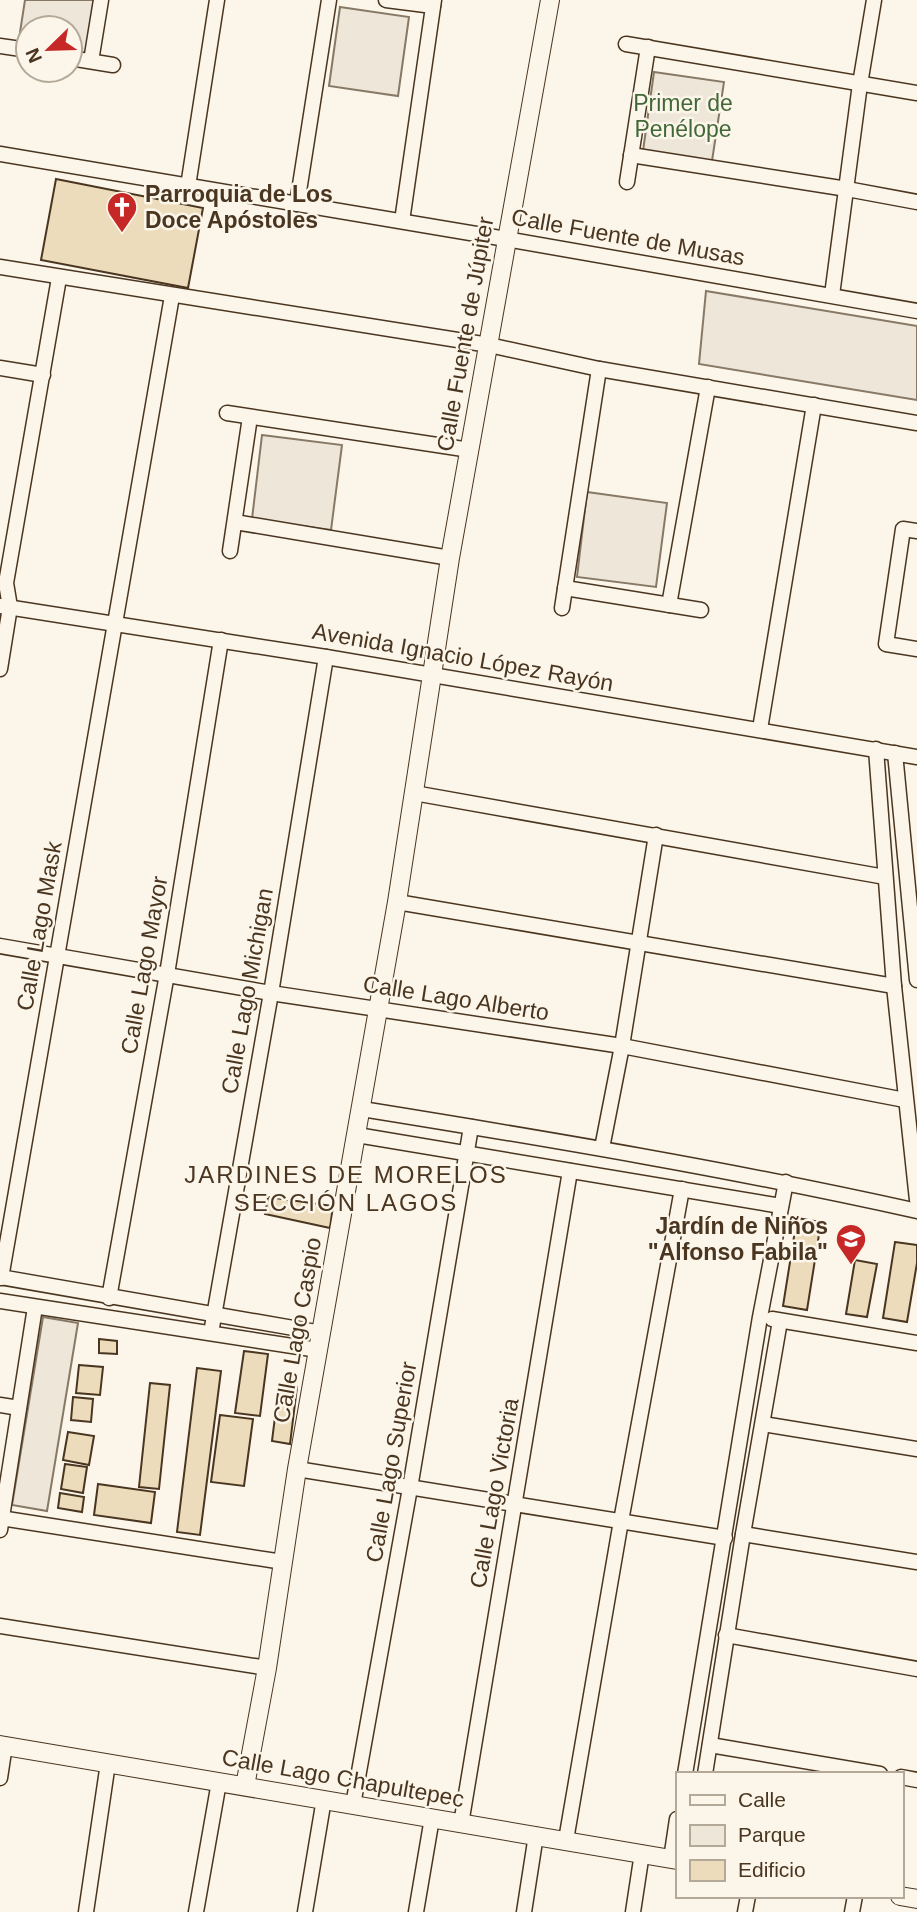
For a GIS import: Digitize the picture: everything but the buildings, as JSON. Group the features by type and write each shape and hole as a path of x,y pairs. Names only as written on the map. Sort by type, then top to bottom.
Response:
{"street":[{"path":"91,61 102,0"},
{"path":"188,186 217,0"},
{"path":"297,204 329,0"},
{"path":"386,0 433,3 402,221"},
{"name":"Calle Fuente de Júpiter","path":"432,676 450,558 550,0"},
{"path":"832,295 874,0"},
{"path":"626,44 917,93"},
{"path":"627,182 648,47"},
{"path":"84,60 113,65"},
{"name":"Calle Fuente de Musas","path":"0,154 917,311"},
{"path":"631,155 847,188 917,202"},
{"path":"0,267 489,345 599,369 917,422"},
{"path":"0,669 5,606 3,586 59,278"},
{"name":"Calle Lago Mask","path":"0,1277 172,296"},
{"path":"0,368 43,375"},
{"path":"562,608 599,369"},
{"path":"669,605 708,387"},
{"path":"760,729 814,405"},
{"path":"227,412 470,450"},
{"path":"230,551 250,417"},
{"path":"234,522 450,558"},
{"path":"917,531 903,529 886,644 917,649"},
{"path":"565,587 701,610"},
{"name":"Avenida Ignacio López Rayón","path":"5,606 326,657 917,757"},
{"name":"Calle Lago Mayor","path":"109,1297 167,974 221,640"},
{"name":"Calle Lago Michigan","path":"211,1334 326,657"},
{"name":"Calle Lago Caspio","path":"245,1786 267,1668 297,1469 397,902 432,676"},
{"path":"876,749 894,986 917,1200"},
{"path":"895,753 917,980"},
{"path":"414,793 886,877"},
{"path":"602,1148 622,1046 656,835"},
{"path":"397,902 894,986"},
{"name":"Calle Lago Alberto","path":"0,946 271,993 622,1046 905,1100"},
{"path":"892,958 915,959"},
{"path":"362,1109 602,1148 786,1182 917,1211"},
{"name":"Calle Lago Superior","path":"353,1805 471,1126"},
{"path":"357,1135 781,1206"},
{"name":"Calle Lago Victoria","path":"461,1824 570,1171"},
{"path":"685,1772 786,1182"},
{"path":"566,1840 682,1189"},
{"path":"0,1277 215,1315 320,1341"},
{"path":"0,1301 211,1334 320,1341"},
{"path":"156,1325 159,1306"},
{"path":"36,1307 1,1522 283,1562"},
{"path":"761,1317 917,1343"},
{"path":"705,1772 780,1321"},
{"path":"0,1405 19,1408"},
{"path":"763,1424 917,1449"},
{"path":"297,1469 725,1538"},
{"path":"743,1534 917,1562"},
{"path":"0,1626 267,1668"},
{"path":"726,1635 917,1669"},
{"path":"0,1778 3,1745"},
{"name":"Calle Lago Chapultepec","path":"3,1745 674,1859"},
{"path":"710,1745 868,1772"},
{"path":"86,1912 108,1763"},
{"path":"196,1912 219,1782"},
{"path":"305,1912 324,1799"},
{"path":"416,1912 432,1818"},
{"path":"674,1859 676,1832"},
{"path":"524,1912 536,1835"},
{"path":"633,1912 642,1853"}],"green space":[{"path":"25,0 95,0 87,55 84,54 84,14 23,14"},
{"path":"340,7 409,17 398,96 329,86"},
{"name":"Primer de Penélope","path":"654,72 724,82 712,161 643,151"},
{"path":"706,291 917,326 917,400 699,364"},
{"path":"262,435 342,445 331,530 252,519"},
{"path":"587,492 667,503 656,587 577,577"},
{"path":"43,1317 78,1323 47,1511 12,1505"}],"place":[{"name":"Parroquia de Los Doce Apóstoles","path":"122,234"},
{"name":"Jardín de Niños \"Alfonso Fabila\"","path":"851,1266"}],"district":[{"name":"JARDINES DE MORELOS SECCIÓN LAGOS","path":"346,1188"}]}
